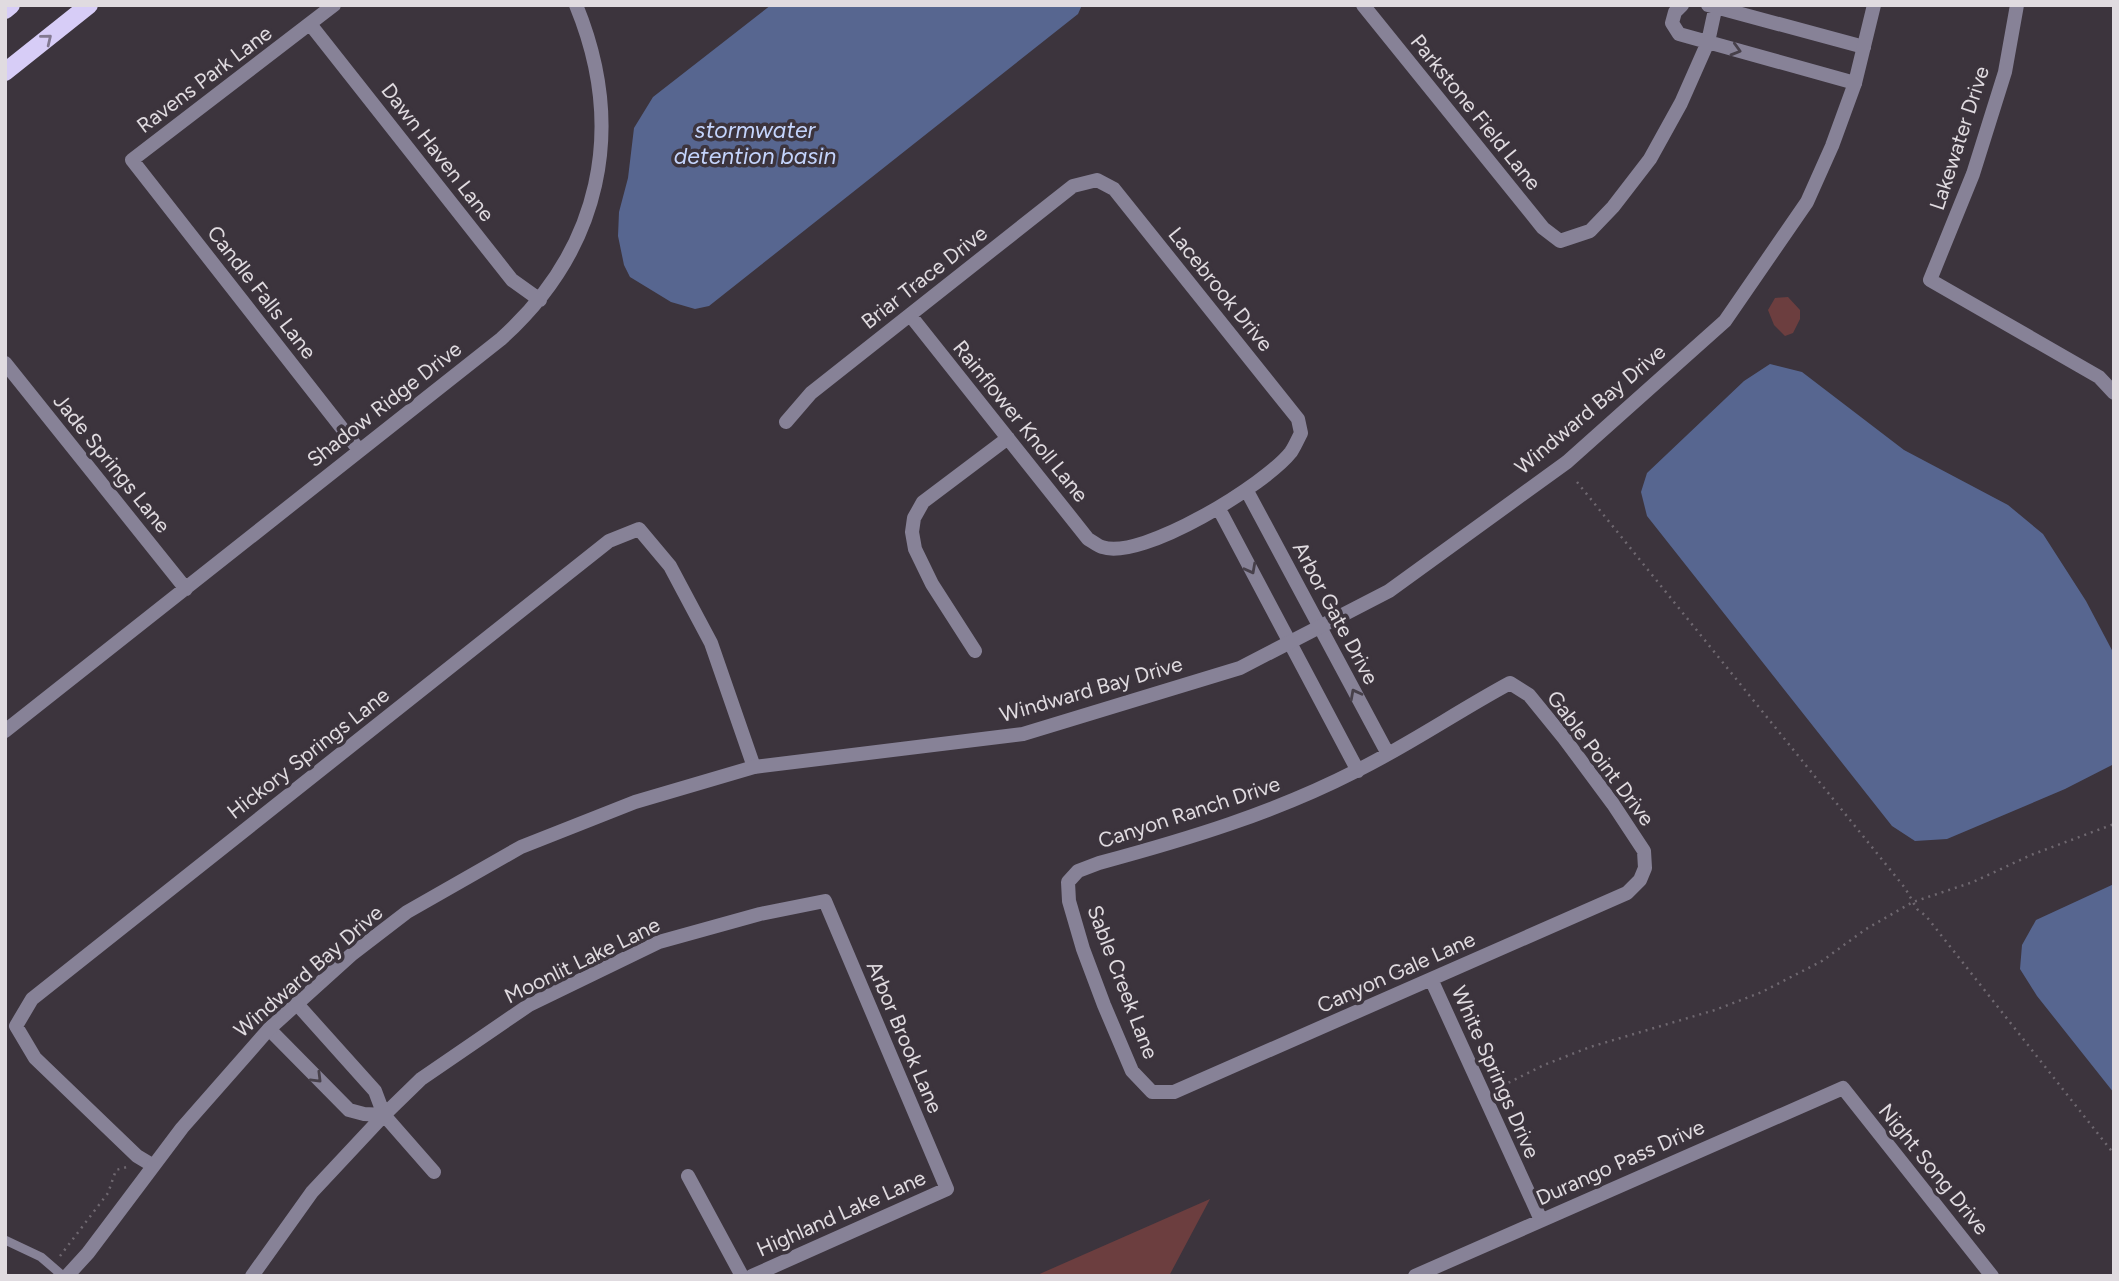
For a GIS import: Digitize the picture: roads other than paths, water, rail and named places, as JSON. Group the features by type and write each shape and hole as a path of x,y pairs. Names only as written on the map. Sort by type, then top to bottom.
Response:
{"main road":[{"path":"5,10 11,5"},
{"path":"5,72 89,5"}],"street":[{"name":"Ravens Park Lane","path":"132,160 334,5"},
{"name":"Shadow Ridge Drive","path":"5,731 501,339 540,300 576,244 591,205 599,165 599,82 589,40 576,5"},
{"name":"Parkstone Field Lane","path":"1363,5 1543,228 1560,241 1590,231 1613,207 1650,159 1681,103 1708,42"},
{"path":"1682,5 1675,12 1672,23 1679,34 1855,83"},
{"name":"Windward Bay Drive","path":"65,1276 88,1253 152,1165 199,1108 269,1029 351,955 407,912 521,847 635,802 754,767 1023,734 1240,668 1389,591 1567,462 1725,321 1807,202 1832,146 1855,83 1874,5"},
{"name":"Lakewater Drive","path":"2017,5 2005,72 1977,161 1930,280 2099,377 2114,393"},
{"path":"1708,42 1713,6 1864,47"},
{"name":"Dawn Haven Lane","path":"310,24 512,280 540,300"},
{"name":"Candle Falls Lane","path":"132,160 359,450"},
{"name":"Briar Trace Drive","path":"786,422 811,393 1073,186 1097,180"},
{"name":"Lacebrook Drive","path":"1097,180 1114,188 1298,419 1301,433 1291,452 1247,491"},
{"name":"Rainflower Knoll Lane","path":"910,315 1088,539 1103,548 1130,547 1174,531 1219,509"},
{"name":"Jade Springs Lane","path":"5,363 186,589"},
{"path":"975,652 932,584 915,549 912,532 914,517 923,502 1008,438"},
{"path":"1247,491 1219,509 1358,771"},
{"name":"Arbor Gate Drive","path":"1247,491 1388,754"},
{"name":"Hickory Springs Lane","path":"152,1165 137,1156 35,1058 16,1026 32,999 609,541 639,528 670,566 711,643 754,767"},
{"name":"Canyon Ranch Drive","path":"1068,882 1078,871 1241,822 1300,798 1358,771 1510,683"},
{"name":"Gable Point Drive","path":"1510,683 1529,695 1613,804 1644,851 1646,868"},
{"name":"Canyon Gale Lane","path":"1152,1092 1174,1092 1627,893 1640,880 1646,868"},
{"name":"Sable Creek Lane","path":"1068,882 1069,901 1104,1004 1132,1072 1152,1092"},
{"name":"Moonlit Lake Lane","path":"252,1276 312,1192 384,1115 421,1079 529,1004 659,942 760,914 825,901"},
{"name":"Arbor Brook Lane","path":"825,901 947,1189"},
{"name":"White Springs Drive","path":"1431,979 1541,1220"},
{"path":"297,1004 375,1091 384,1115 434,1172"},
{"path":"269,1029 349,1110 384,1115"},
{"name":"Durango Pass Drive","path":"1415,1276 1843,1088"},
{"name":"Night Song Drive","path":"1843,1088 1992,1276"},
{"path":"688,1176 742,1276"},
{"name":"Highland Lake Lane","path":"752,1276 947,1189"}],"lane":[{"path":"5,1240 51,1265 65,1276"}],"water":[{"name":"stormwater detention basin","path":"771,5 1082,5 1078,14 709,306 695,309 671,302 630,277 624,265 618,236 619,212 628,178 634,128 653,97"},
{"path":"1770,364 1802,372 1904,450 2008,505 2043,534 2086,601 2114,654 2114,764 2065,789 1947,839 1915,841 1892,826 1647,516 1641,492 1647,473 1744,381"},
{"path":"2114,884 2114,1093 2037,996 2020,969 2022,945 2036,920"}]}
